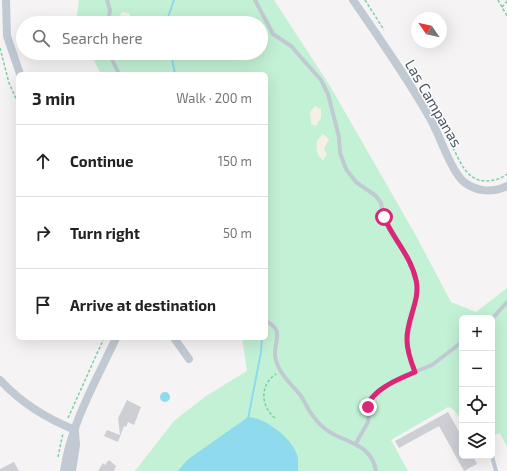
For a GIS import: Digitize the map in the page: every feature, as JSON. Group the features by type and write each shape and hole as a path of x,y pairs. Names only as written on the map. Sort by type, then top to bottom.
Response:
{"street":[{"path":"6,0 4,36 19,72"},
{"name":"Las Campanas","path":"353,0 432,120 456,171 464,181 480,190 497,191 507,186"},
{"path":"64,471 67,448 87,397 115,340"},
{"path":"176,340 190,359"},
{"path":"0,380 30,408 54,422 75,430"},
{"path":"72,471 76,445 75,430"}],"lane":[{"path":"107,0 110,10 109,16"},
{"path":"255,0 263,16"},
{"path":"268,25 273,34 291,46 321,80 328,94 339,137 340,153 346,169 356,182 376,196 381,203 384,217 389,229 411,264 417,281 407,340 409,354 415,372"},
{"path":"112,60 118,72"},
{"path":"495,316 507,302"},
{"path":"268,323 278,332 278,342 275,355 280,372 301,396 323,428 334,435 356,443 369,453 376,471"},
{"path":"356,443 368,422 370,398 393,382 432,365 459,344"},
{"path":"493,459 496,471"}],"path":[{"path":"498,0 507,16"},
{"path":"502,7 507,1"},
{"path":"0,48 9,83 16,99"},
{"path":"275,418 265,408 263,397 266,385 273,376 280,372"}],"green space":[{"path":"79,0 274,0 330,86 415,234 451,302 476,312 507,288 507,447 500,433 495,435 495,315 459,315 459,417 453,409 448,407 391,440 408,471 135,471 174,421 206,396 247,371 242,340 268,340 268,72 100,72 94,60 268,60 268,16 77,16"}],"sand":[{"path":"121,13 129,13 130,16 120,16"},
{"path":"315,106 321,109 321,118 316,126 311,124 310,112"},
{"path":"323,134 329,139 324,149 327,155 323,160 317,151 317,140"}],"water":[{"path":"163,392 167,392 169,393 169,401 163,402 160,399 160,395"},
{"path":"248,417 261,420 269,424 288,440 297,454 298,471 178,471 187,460"}],"building":[{"path":"127,400 141,407 134,425 128,422 126,427 124,426 118,442 104,436 107,430 120,435 118,418"},
{"path":"448,412 459,432 459,459 474,459 477,464 464,471 439,426 399,448 395,441"},
{"path":"109,460 116,466 114,471 98,471 103,463 105,465"},
{"path":"14,462 19,471 0,471 0,469"}],"waterway":[{"path":"168,16 174,0"},
{"path":"172,60 175,72"},
{"path":"248,419 261,352 262,340"}],"route":[{"path":"368,407 370,398 374,394 393,382 415,372 409,354 407,340 409,321 416,299 417,281 411,264 389,229 384,217"}]}
